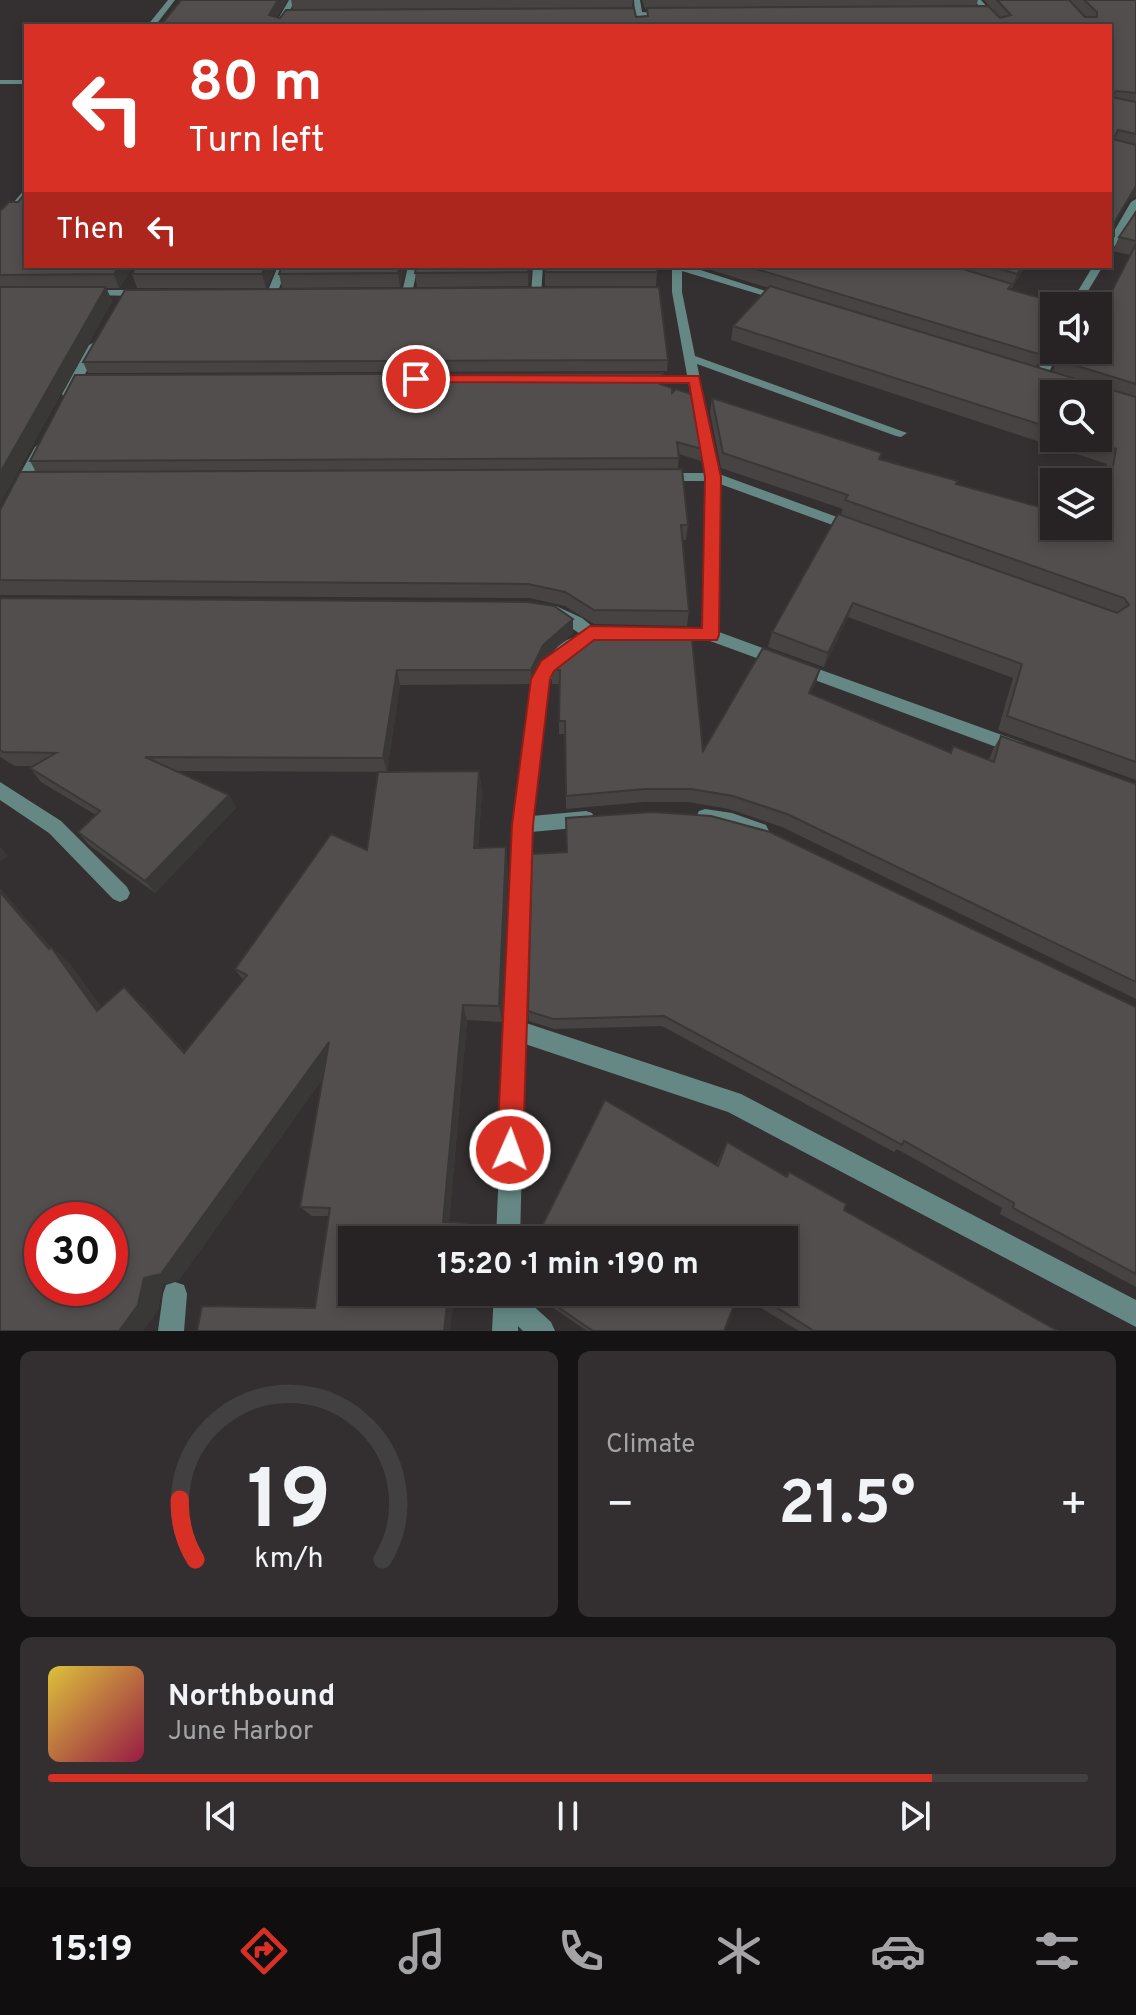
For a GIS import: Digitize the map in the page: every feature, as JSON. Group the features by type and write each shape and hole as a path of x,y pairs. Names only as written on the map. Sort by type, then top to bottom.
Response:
{"street":[{"path":"153,24 172,0"},
{"path":"279,24 292,0"},
{"path":"637,0 641,24"},
{"path":"977,0 998,24"},
{"path":"971,12 987,12"},
{"path":"608,14 671,14"},
{"path":"285,16 296,16"},
{"path":"0,82 24,82"},
{"path":"0,225 24,194"},
{"path":"1112,243 1136,202"},
{"path":"0,208 13,208"},
{"path":"272,293 282,268"},
{"path":"407,293 413,268"},
{"path":"536,295 538,268"},
{"path":"677,268 677,292 713,477 711,635"},
{"path":"684,268 798,303"},
{"path":"1082,292 1097,268"},
{"path":"119,305 134,279"},
{"path":"662,292 677,292"},
{"path":"79,294 155,293"},
{"path":"258,293 287,293"},
{"path":"392,293 422,293"},
{"path":"521,295 551,294"},
{"path":"62,405 104,330"},
{"path":"691,358 901,433"},
{"path":"1041,377 1047,364"},
{"path":"1026,372 1051,380"},
{"path":"631,379 695,378"},
{"path":"75,380 90,380"},
{"path":"0,523 49,430"},
{"path":"649,478 713,477 874,535"},
{"path":"24,480 44,480"},
{"path":"538,608 559,613 590,633 620,633"},
{"path":"508,1226 522,825 541,679 548,666 590,633"},
{"path":"650,634 711,635 1033,753"},
{"path":"0,790 55,827 120,893"},
{"path":"689,816 732,821 774,836"},
{"path":"522,825 601,818"},
{"path":"514,1030 733,1102 1136,1314"},
{"path":"171,1331 175,1294"},
{"path":"505,1331 506,1306"},
{"path":"517,1306 542,1331"}],"building":[{"path":"181,0 278,0 269,15 280,18 286,10 634,8 636,17 648,16 647,8 988,6 1000,18 1011,15 997,0 1069,0 1085,17 1097,17 1097,12 1084,0 1136,0 1136,93 1116,91 1112,97 1112,24 162,24"},
{"path":"1112,97 1136,102 1136,134 1118,130 1113,139 1136,145 1136,186 1114,223 1114,236"},
{"path":"24,194 24,268 118,268 114,274 0,275 0,211 9,202 18,202"},
{"path":"1136,212 1136,241 1119,237"},
{"path":"1136,244 1136,384 1071,364 1112,364 1111,292"},
{"path":"135,268 265,268 262,274 132,274"},
{"path":"281,268 399,268 398,273 279,274"},
{"path":"416,268 529,268 528,272 415,273"},
{"path":"545,268 657,268 657,272 545,272"},
{"path":"753,268 960,268 1012,284 1008,289 1040,298 1040,354"},
{"path":"997,268 1022,268 1017,274"},
{"path":"770,286 1079,380 1040,380 1040,425 733,326"},
{"path":"0,287 106,287 0,473"},
{"path":"659,287 668,360 83,362 125,290"},
{"path":"663,373 660,384 672,388 672,393 676,389 691,394 702,449 677,442 679,458 30,461 75,375"},
{"path":"1112,390 1136,397 1136,762 1007,716 1022,664 853,603 828,653 772,632 838,514 1117,613 1129,605 1124,598 845,500 848,495 723,453 712,398 882,453 879,459 1040,507 1040,540 1112,540 1112,472 1116,449 1112,448"},
{"path":"682,469 688,525 681,525 689,611 594,610 565,592 528,584 0,580 0,510 20,472"},
{"path":"0,598 528,602 554,606 573,619 543,645 531,670 397,670 383,758 145,757 229,795 145,881 78,832 100,811 30,768 56,753 0,750"},
{"path":"594,628 691,629 703,751 763,648 820,669 809,693 951,753 953,746 994,762 1001,736 1136,784 1136,982 787,814 733,796 691,789 645,789 566,796 565,721 559,721 560,670 552,670 564,651"},
{"path":"479,771 474,848 506,847 499,1006 463,1005 443,1222 468,1223 468,1226 338,1226 338,1306 447,1306 444,1331 197,1331 202,1306 315,1308 330,1208 300,1207 329,1042 161,1274 144,1278 138,1305 119,1331 0,1331 0,892 49,949 51,947 97,1011 124,987 184,1053 247,975 235,969 331,834 367,850 378,772"},
{"path":"652,812 711,816 770,832 1136,1007 1136,1274 1013,1208 1014,1203 904,1141 902,1145 664,1016 553,1019 528,1011 532,854 567,852 566,818"},
{"path":"605,1100 718,1166 727,1142 787,1177 789,1172 846,1204 844,1210 1058,1331 811,1331 774,1306 798,1306 798,1226 542,1226"},
{"path":"556,1306 734,1306 724,1331 593,1331"}],"route":[{"path":"416,379 695,378 713,477 711,635 590,633 548,666 541,679 522,825 510,1150"}]}
